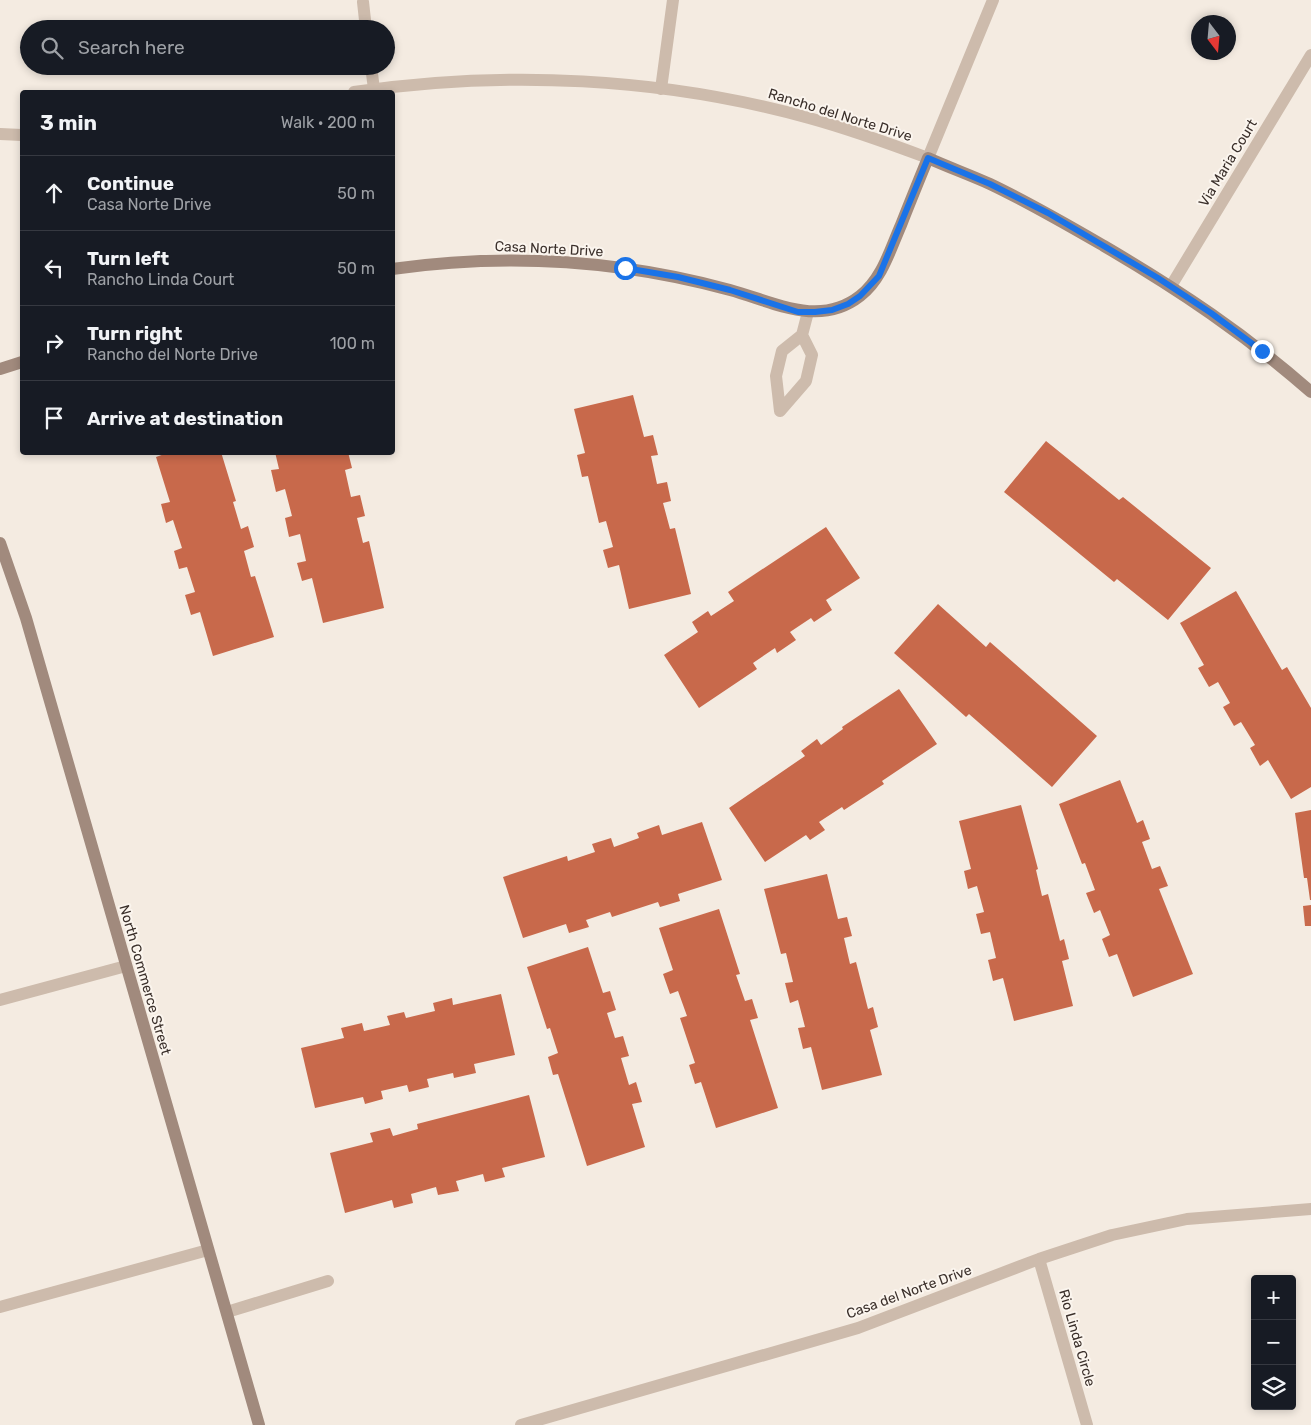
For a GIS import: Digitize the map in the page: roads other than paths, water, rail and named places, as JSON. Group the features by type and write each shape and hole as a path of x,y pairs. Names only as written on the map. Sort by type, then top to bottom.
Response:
{"street":[{"path":"661,89 673,0"},
{"path":"928,158 993,0"},
{"path":"363,2 365,20"},
{"name":"Via Maria Court","path":"1171,286 1311,55"},
{"path":"372,75 374,89"},
{"name":"Rancho del Norte Drive","path":"367,90 445,82 503,80 560,80 618,84 745,102 870,136 990,184 1048,213 1171,286 1211,313 1262,351 1311,392"},
{"path":"0,134 20,135"},
{"name":"Casa Norte Drive","path":"395,269 470,261 513,260 599,265 678,277 730,290 798,312 832,310 848,304 860,296 879,276 928,158"},
{"path":"802,335 812,355 806,381 780,410 776,376 782,350 802,335 808,312"},
{"path":"0,369 20,363"},
{"name":"North Commerce Street","path":"0,543 26,618 259,1425"},
{"path":"0,1000 126,966"},
{"name":"Casa del Norte Drive","path":"521,1425 858,1328 1039,1260 1112,1236 1187,1219 1311,1210"},
{"path":"0,1307 208,1250"},
{"name":"Rio Linda Circle","path":"1039,1260 1087,1425"},
{"path":"226,1312 328,1281"}]}
